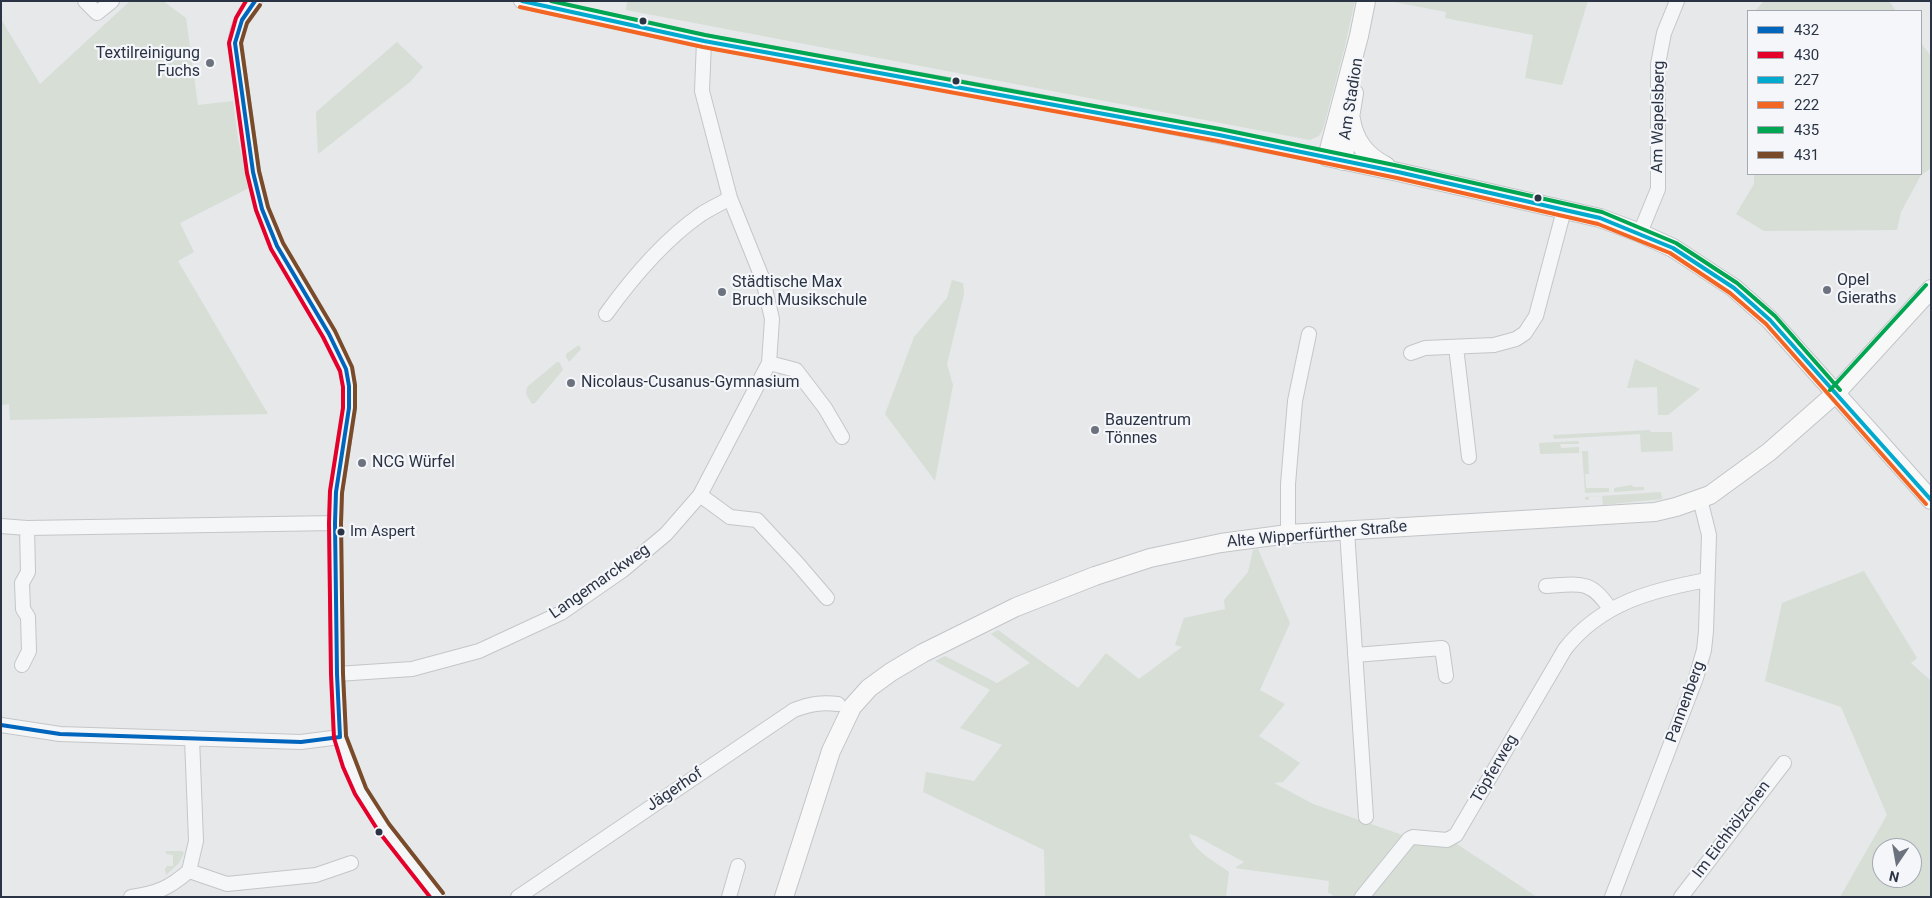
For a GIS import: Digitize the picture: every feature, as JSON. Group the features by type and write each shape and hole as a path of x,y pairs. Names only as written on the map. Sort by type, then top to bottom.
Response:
{"main road":[{"name":"Am Stadion","path":"1335,159 1366,1"},
{"name":"Am Stadion","path":"1335,159 1351,113 1360,62 1359,36"},
{"path":"1351,113 1353,133 1360,146 1379,162 1398,172"},
{"path":"1335,159 1600,218 1673,248 1734,288 1770,320 1931,500"},
{"name":"Alte Wipperfürther Straße","path":"784,897 831,751 852,707 869,688 923,653 1016,607 1096,576 1150,558 1221,543 1288,534 1656,512 1700,499 1710,495 1744,471 1835,394 1931,289"}],"street":[{"path":"85,1 96,12 112,1"},
{"path":"255,1 238,25 235,42 252,172 262,209 277,246 329,334 346,369 349,386 349,408 336,492 335,523 337,674 340,737 349,766 360,791 384,828 438,897"},
{"path":"521,1 704,41 1021,98 1335,159"},
{"name":"Am Wapelsberg","path":"1640,233 1658,189 1658,64 1664,33 1677,1"},
{"name":"Langemarckweg","path":"337,674 412,668 479,651 561,614 623,570 666,534 700,495 769,363 772,319 763,280 730,198 702,90 704,41"},
{"path":"606,314 638,274 673,237 700,215 730,198"},
{"path":"1411,353 1425,348 1494,345 1516,339 1524,333 1532,325 1536,316 1564,210"},
{"path":"1288,534 1288,484 1295,401 1309,334"},
{"path":"1456,346 1468,457"},
{"path":"769,363 796,370 825,408 842,437"},
{"path":"700,495 730,517 757,520 827,598"},
{"name":"Pannenberg","path":"1612,897 1696,678 1704,650 1709,535 1700,499"},
{"path":"1,526 27,528 335,523"},
{"path":"22,665 29,651 28,617 23,609 22,583 28,572 27,528"},
{"path":"1347,531 1366,817"},
{"name":"Töpferweg","path":"1362,897 1409,839 1446,840 1456,835 1565,649 1578,633 1610,609 1635,598 1665,588 1707,580"},
{"path":"1546,586 1589,586 1597,591 1610,609"},
{"path":"1355,655 1442,648 1446,676"},
{"name":"Jägerhof","path":"518,897 794,710 815,703 838,704"},
{"path":"1,725 60,734 301,742 340,737"},
{"path":"131,897 148,894 172,886 189,871 196,841 192,738"},
{"name":"Im Eichhölzchen","path":"1681,897 1784,763"},
{"path":"189,871 227,884 316,874 351,863"},
{"path":"729,897 738,866"}],"shaded area":[{"path":"130,1 163,1 186,18 198,105 233,101 238,139 249,188 180,223 194,252 178,261 268,414 10,420 9,404 1,405 1,19 40,84"},
{"path":"627,1 1355,1 1323,129 1319,136 1310,140 626,10"},
{"path":"1389,1 1588,1 1562,85 1525,78 1533,35 1445,18 1446,12"},
{"path":"1764,1 1889,1 1895,10 1756,10"},
{"path":"397,42 423,67 410,82 318,154 316,112"},
{"path":"1922,44 1931,56 1931,168 1922,174"},
{"path":"1754,175 1921,175 1901,212 1897,230 1764,231 1736,214 1754,184"},
{"path":"952,280 963,283 964,294 947,364 953,385 935,481 885,414 914,337 947,298"},
{"path":"579,345 581,349 569,362 566,354"},
{"path":"1635,359 1700,389 1668,415 1658,415 1657,387 1627,388"},
{"path":"557,362 560,363 563,370 535,403 532,404 526,394 527,387"},
{"path":"1650,430 1651,432 1672,432 1673,451 1641,452 1640,434 1554,439 1553,435"},
{"path":"1578,441 1579,444 1560,444 1561,448 1579,447 1579,453 1540,454 1539,443"},
{"path":"1582,451 1588,451 1589,474 1585,474 1586,488 1609,488 1609,492 1585,493"},
{"path":"1632,485 1633,487 1644,487 1644,490 1614,492 1614,488"},
{"path":"1661,492 1662,499 1603,505 1602,496 1589,497 1589,500 1585,500 1585,497"},
{"path":"1258,549 1290,623 1260,690 1285,704 1259,736 1300,763 1283,782 1274,783 1313,804 1414,839 1457,844 1537,897 1335,897 1328,892 1329,881 1235,868 1244,862 1189,834 1191,840 1200,851 1229,872 1226,897 1045,897 1044,850 923,792 926,772 974,781 1002,745 960,728 990,690 935,661 945,656 997,683 1030,663 991,634 998,630 1078,688 1106,653 1139,679 1182,647 1175,645 1184,618 1225,609 1224,600 1248,572 1253,550"},
{"path":"1864,571 1917,658 1911,663 1931,681 1931,897 1840,897 1872,841 1872,888 1922,888 1922,838 1874,838 1887,815 1841,707 1765,681 1782,603"},
{"path":"182,851 184,853 179,863 166,875 165,869 167,866 173,866 173,855 167,854 165,852"}],"transit line":[{"name":"430","path":"246,1 236,18 229,43 247,173 256,210 271,249 323,337 340,371 343,387 343,408 330,491 329,523 331,674 334,738 343,767 355,794 379,832 430,897"},
{"name":"432","path":"255,1 242,20 235,43 253,172 262,209 277,246 329,334 346,369 349,386 349,408 336,492 335,523 337,674 340,737"},
{"name":"227","path":"522,1 704,41 1219,135 1398,172 1600,218 1673,248 1734,288 1770,320 1931,500"},
{"name":"435","path":"551,1 705,35 1220,129 1399,166 1602,212 1676,243 1737,283 1775,316 1840,390"},
{"name":"431","path":"260,5 247,23 241,43 259,171 268,207 283,243 335,331 352,367 355,385 355,408 342,493 341,523 343,674 346,736 366,788 389,824 443,893"},
{"name":"222","path":"520,7 703,47 1218,141 1397,178 1598,224 1670,253 1730,293 1766,324 1926,504"},
{"name":"435","path":"1830,390 1926,285"},
{"name":"432","path":"1,725 60,734 301,742 340,737"}],"place":[{"name":"Textilreinigung Fuchs","path":"210,63"},
{"name":"Opel Gieraths","path":"1827,290"},
{"name":"Städtische Max Bruch Musikschule","path":"722,292"},
{"name":"Nicolaus-Cusanus-Gymnasium","path":"571,383"},
{"name":"Bauzentrum Tönnes","path":"1095,430"},
{"name":"NCG Würfel","path":"362,463"},
{"name":"Im Aspert","path":"341,532"}]}
